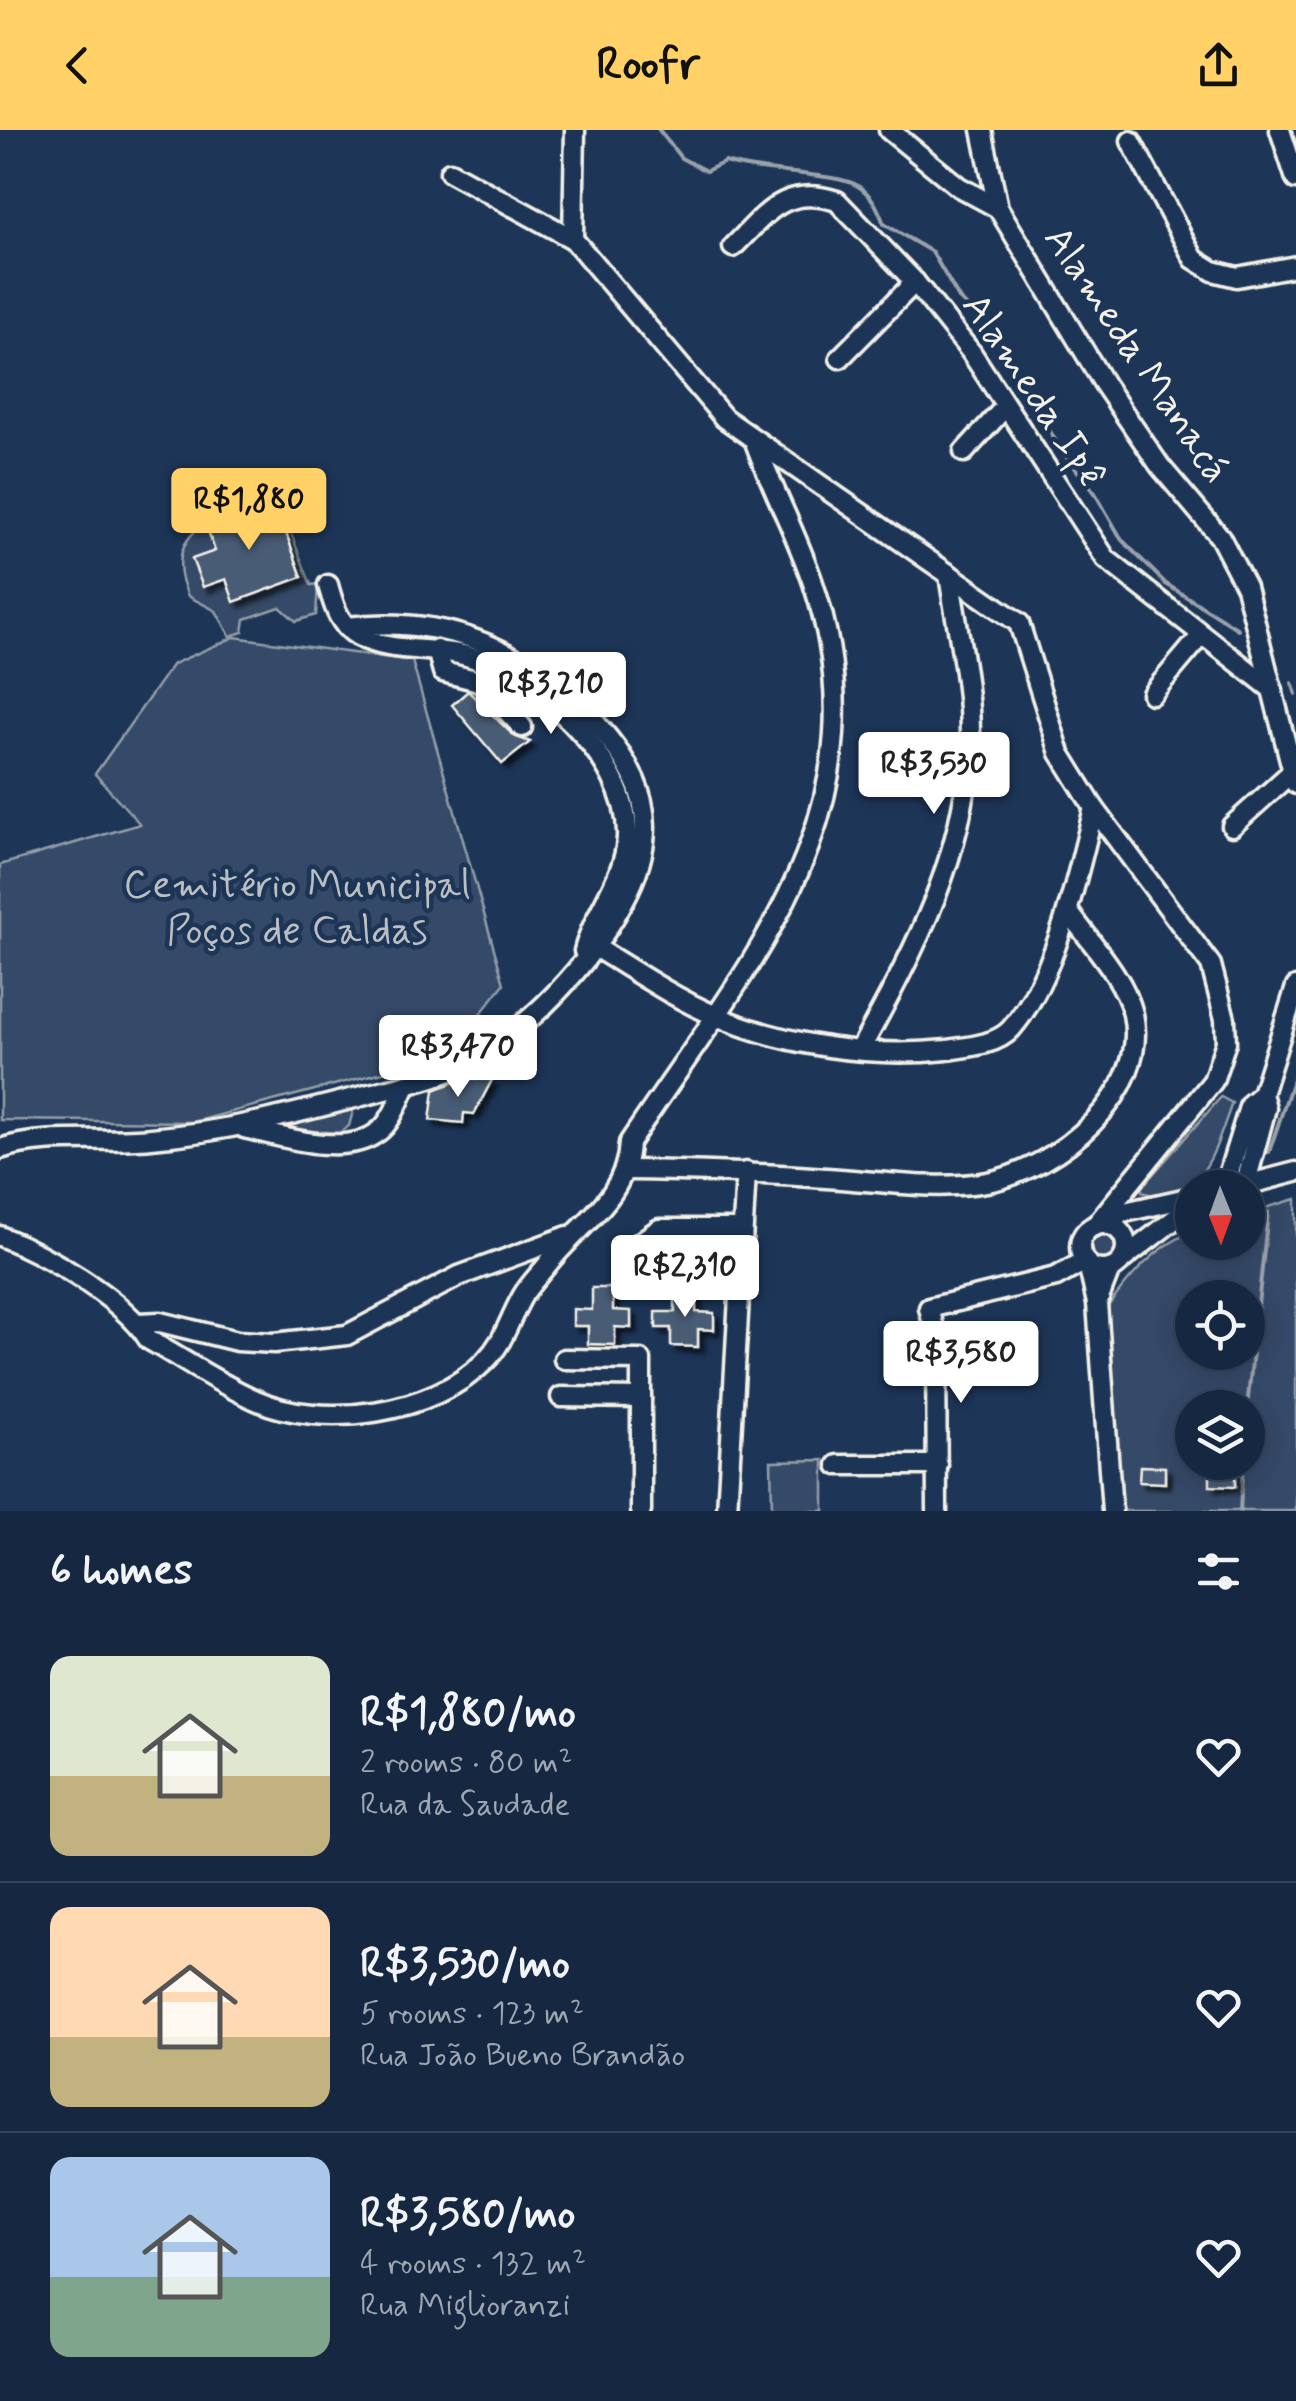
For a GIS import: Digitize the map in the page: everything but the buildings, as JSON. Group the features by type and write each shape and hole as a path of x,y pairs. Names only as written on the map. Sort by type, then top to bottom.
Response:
{"street":[{"path":"573,239 574,130"},
{"path":"889,130 959,187 998,208"},
{"name":"Alameda Manacá","path":"982,130 998,208 1126,417 1160,466 1220,536 1246,587 1294,778"},
{"path":"1280,130 1296,178"},
{"path":"1131,141 1194,259 1213,271 1238,277 1296,266"},
{"path":"450,172 573,239 724,418 1019,623 1060,753 1094,808 1211,964 1225,1019 1226,1042 1213,1081 1102,1225"},
{"name":"Alameda Ipê","path":"733,247 780,201 821,196 837,200 915,282 970,352 1106,560 1272,690"},
{"path":"840,358 915,282"},
{"path":"964,452 1004,407"},
{"path":"0,1236 67,1271 138,1323 149,1340 258,1402 323,1416 391,1407 445,1392 482,1364 504,1341 523,1295 570,1235 603,1208 628,1170 629,1143 776,923 806,862 825,804 835,743 832,678 812,582 755,442"},
{"path":"860,1050 909,961 951,866 970,734 949,574"},
{"path":"328,585 336,614 346,627 466,655 528,687 582,733 610,770 624,797 627,842 592,945"},
{"path":"0,1149 240,1128 406,1084 464,1064 506,1038 581,961 638,873 645,843 643,797 617,748 562,690 512,652 454,632 373,633"},
{"path":"1152,694 1201,636"},
{"path":"436,650 443,672 479,681 522,727"},
{"path":"1232,826 1294,778"},
{"path":"592,945 714,1016 797,1042 906,1054 976,1046 1010,1032 1035,988 1068,911 1094,808"},
{"path":"628,1170 746,1172 939,1186 990,1182 1056,1152 1096,1122 1120,1090 1136,1044 1132,1011 1116,978 1068,911"},
{"path":"1230,1170 1250,1104 1262,1094 1296,987"},
{"path":"240,1128 329,1142 355,1141 375,1135 388,1123 406,1084"},
{"path":"1249,1170 1266,1108 1262,1094"},
{"path":"726,1511 746,1172"},
{"path":"1265,1181 1296,1172"},
{"path":"1112,1511 1097,1303 1081,1241 1120,1213 1175,1201"},
{"path":"938,1511 936,1336 929,1308 1056,1277 1087,1263 1117,1264 1175,1219"},
{"path":"1097,1303 1125,1238 1102,1225"},
{"path":"624,1270 628,1250 659,1229 742,1228"},
{"path":"138,1323 160,1322 237,1342 320,1340 347,1335 459,1276 570,1235"},
{"path":"564,1359 641,1360 641,1511"},
{"path":"561,1396 641,1398"},
{"path":"838,1465 938,1464"}],"green space":[{"path":"276,495 311,585 318,584 316,615 296,621 280,607 245,619 243,632 230,636 216,611 188,596 181,572 182,553 189,538 202,526"},
{"name":"Cemitério Municipal Poços de Caldas","path":"234,637 412,661 504,984 448,1055 193,1122 0,1120 0,865 140,824 95,774 173,664"},
{"path":"1221,1097 1232,1103 1204,1170 1175,1170 1175,1194 1142,1192 1142,1187"},
{"path":"348,1108 353,1111 349,1126 339,1133 286,1129 285,1120"},
{"path":"1296,1199 1296,1511 1120,1511 1106,1309 1144,1264 1175,1240 1175,1260 1265,1260 1265,1208"},
{"path":"1104,1231 1115,1236 1120,1247 1115,1258 1104,1263 1093,1258 1088,1247 1093,1236"},
{"path":"824,1460 824,1511 772,1511 771,1461"}],"waterway":[{"path":"659,130 681,158 706,171 725,162 834,178 863,190 884,224 932,252 960,300 990,329 1061,450 1095,493 1122,540 1166,584 1238,629"},
{"path":"1292,683 1296,694"},
{"path":"1269,1152 1296,1071"},
{"path":"1249,1390 1268,1212"},
{"path":"1240,1511 1242,1480"}]}
